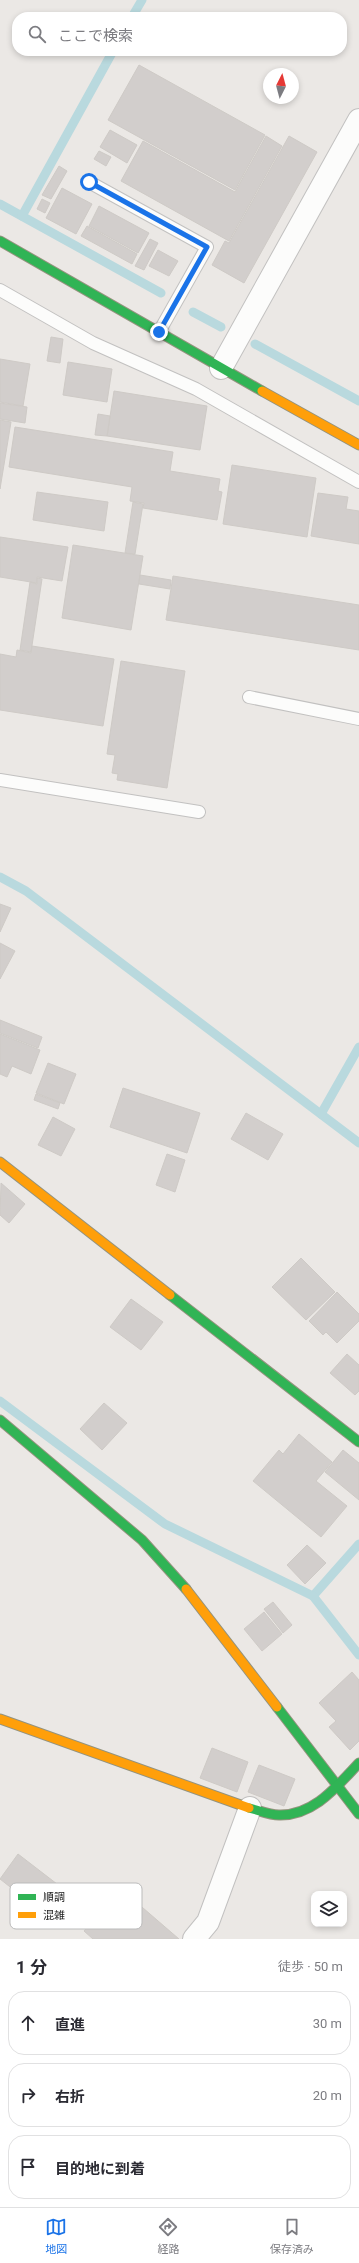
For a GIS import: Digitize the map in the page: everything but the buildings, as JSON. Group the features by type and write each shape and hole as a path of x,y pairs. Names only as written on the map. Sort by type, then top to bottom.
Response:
{"street":[{"path":"220,368 359,120"},
{"path":"0,241 220,368 359,445"},
{"path":"0,1162 359,1442"},
{"path":"0,1420 142,1540 182,1584 359,1814"},
{"path":"0,1718 250,1808 277,1815 295,1814 315,1806 359,1763"},
{"path":"194,1939 208,1922 250,1808"}],"lane":[{"path":"89,182 207,247 159,332"},
{"path":"0,290 93,343 196,389 359,482"},
{"path":"249,696 359,719"},
{"path":"0,780 199,812"}],"waterway":[{"path":"135,12 142,0"},
{"path":"22,216 110,56"},
{"path":"0,204 161,293"},
{"path":"193,312 221,327"},
{"path":"255,344 359,401"},
{"path":"0,877 26,891 359,1143"},
{"path":"321,1114 359,1047"},
{"path":"0,1401 165,1524 313,1596 359,1544"},
{"path":"313,1596 359,1655"}],"traffic: fast":[{"path":"0,241 262,391"},
{"path":"170,1295 359,1442"},
{"path":"0,1420 142,1540 186,1589"},
{"path":"277,1707 359,1814"},
{"path":"249,1808 275,1815 292,1814 303,1811 324,1798 359,1763"}],"traffic: slow":[{"path":"262,391 359,445"},
{"path":"0,1162 170,1295"},
{"path":"186,1589 277,1707"},
{"path":"0,1719 249,1808"}],"route":[{"path":"89,182 207,247 159,332"}]}
